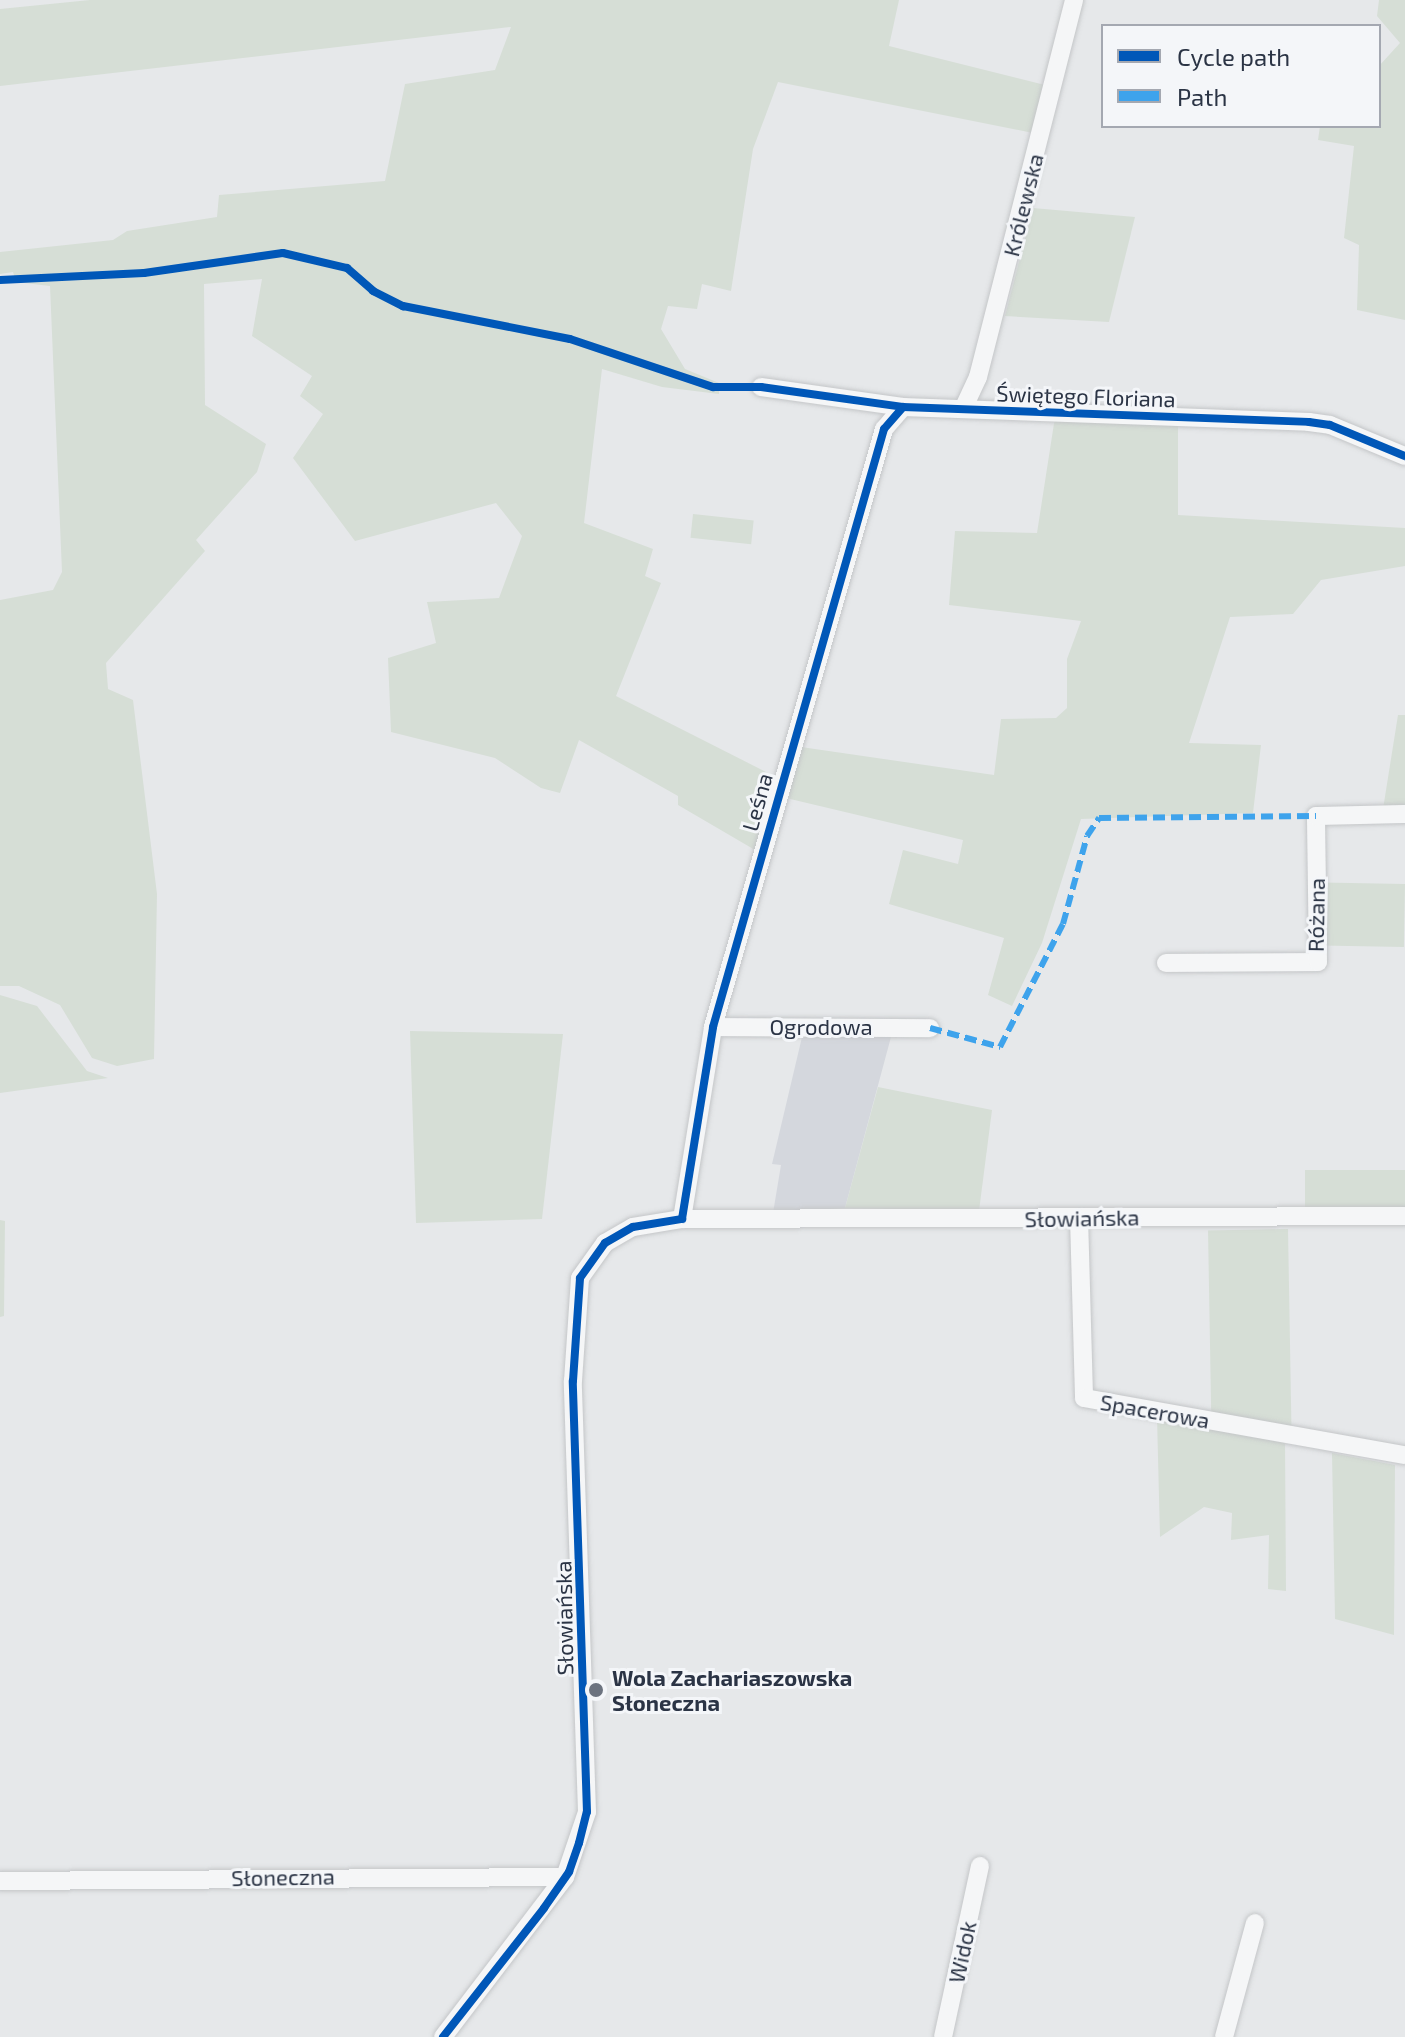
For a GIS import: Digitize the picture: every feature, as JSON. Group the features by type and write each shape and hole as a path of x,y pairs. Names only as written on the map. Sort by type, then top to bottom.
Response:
{"street":[{"name":"Królewska","path":"964,407 978,377 1074,0"},
{"name":"Świętego Floriana","path":"761,387 903,407 1320,423 1405,456"},
{"name":"Leśna","path":"682,1219 713,1027 884,429 903,407"},
{"name":"Różana","path":"1166,963 1318,962 1316,816 1405,814"},
{"name":"Ogrodowa","path":"713,1027 930,1028"},
{"name":"Słowiańska","path":"443,2037 565,1877 587,1812 573,1381 576,1301 590,1258 605,1243 633,1227 682,1219 1405,1216"},
{"name":"Spacerowa","path":"1079,1217 1084,1398 1405,1455"},
{"name":"Widok","path":"943,2037 980,1866"},
{"name":"Słoneczna","path":"0,1881 565,1877"},
{"path":"1224,2037 1255,1923"}],"shaded area":[{"path":"90,0 899,0 889,46 1045,85 1033,133 778,82 753,149 731,291 702,284 697,309 668,306 661,329 685,369 719,383 719,394 662,387 602,369 584,523 653,549 645,576 661,583 616,696 774,776 755,850 678,805 678,796 579,740 560,793 541,788 495,758 391,732 388,658 436,643 427,602 499,598 522,536 496,503 355,541 293,458 323,414 300,396 312,376 252,336 262,279 204,284 205,405 266,444 257,472 196,540 205,551 106,663 108,689 133,700 157,894 154,1059 117,1066 92,1058 60,1005 19,986 0,986 0,600 53,590 62,572 50,286 16,282 13,272 0,274 0,252 113,240 127,231 217,217 219,195 385,181 405,84 495,70 511,27 0,86 0,9"},
{"path":"1379,0 1405,0 1405,320 1357,310 1359,245 1344,238 1354,146 1318,140 1320,128 1381,128 1381,64 1400,43 1377,16"},
{"path":"1033,208 1135,217 1109,322 1005,316"},
{"path":"1055,417 1178,425 1178,515 1405,528 1405,566 1321,580 1293,614 1230,617 1189,743 1261,745 1253,813 1081,819 1042,943 1012,1006 988,995 1004,938 889,904 903,850 958,864 963,840 786,798 801,747 994,775 1001,719 1056,718 1067,708 1067,659 1081,621 949,605 955,531 1037,533"},
{"path":"693,514 754,520 751,544 690,538"},
{"path":"1398,715 1405,715 1405,809 1383,809"},
{"path":"1323,883 1405,884 1404,947 1322,946"},
{"path":"0,995 37,1006 87,1071 108,1078 0,1093"},
{"path":"410,1031 563,1034 542,1219 416,1223"},
{"path":"802,1037 891,1037 845,1208 773,1213 781,1165 772,1164"},
{"path":"878,1087 992,1110 979,1211 845,1208"},
{"path":"1305,1170 1405,1170 1405,1207 1305,1207"},
{"path":"0,1220 5,1221 4,1316 0,1317"},
{"path":"1288,1229 1292,1431 1212,1432 1208,1230"},
{"path":"1157,1417 1285,1440 1286,1591 1268,1589 1269,1535 1231,1540 1232,1513 1204,1507 1160,1537"},
{"path":"1332,1453 1395,1465 1394,1635 1335,1619"}],"marked path":[{"path":"930,1028 1000,1047 1063,924 1087,836 1099,818 1316,816"}],"cycle path":[{"path":"0,280 144,273 283,253 347,268 373,291 403,306 570,339 713,387 761,387 903,407 1309,422 1330,425 1405,456"},
{"path":"443,2037 544,1908 569,1872 579,1843 587,1812 573,1381 580,1278 605,1243 633,1227 682,1219 713,1027 884,429 903,407"}],"place":[{"name":"Wola Zachariaszowska Słoneczna","path":"596,1690"}]}
